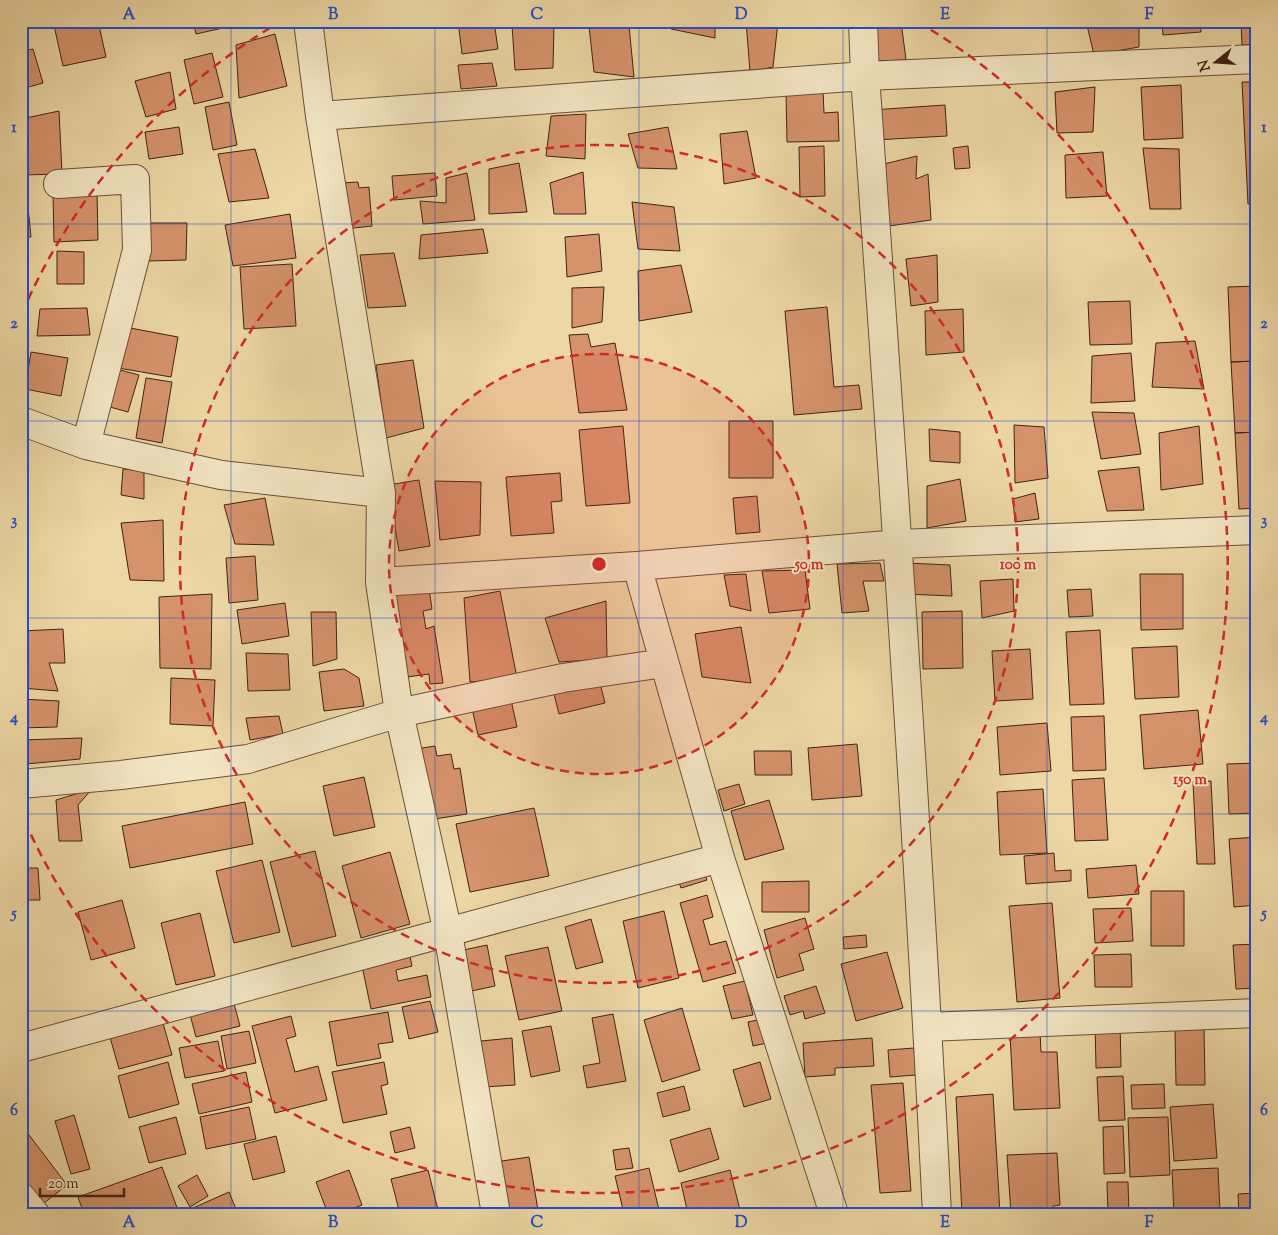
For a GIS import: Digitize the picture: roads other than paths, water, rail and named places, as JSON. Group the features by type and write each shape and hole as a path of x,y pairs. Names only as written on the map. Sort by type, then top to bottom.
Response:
{"street":[{"path":"308,21 320,116 382,492 380,582 399,713 448,933 496,1214"},
{"path":"863,21 865,76 899,544 928,1027 937,1214"},
{"path":"320,116 865,76 1257,60"},
{"path":"58,184 135,179 137,250 86,445"},
{"path":"21,421 86,445 221,476 382,492"},
{"path":"380,582 637,566 899,544 1257,530"},
{"path":"637,566 720,858 834,1214"},
{"path":"21,784 121,775 248,759 399,713 563,678 664,663"},
{"path":"21,1048 720,858"},
{"path":"928,1027 1257,1012"},
{"path":"21,1197 35,1214"}]}
